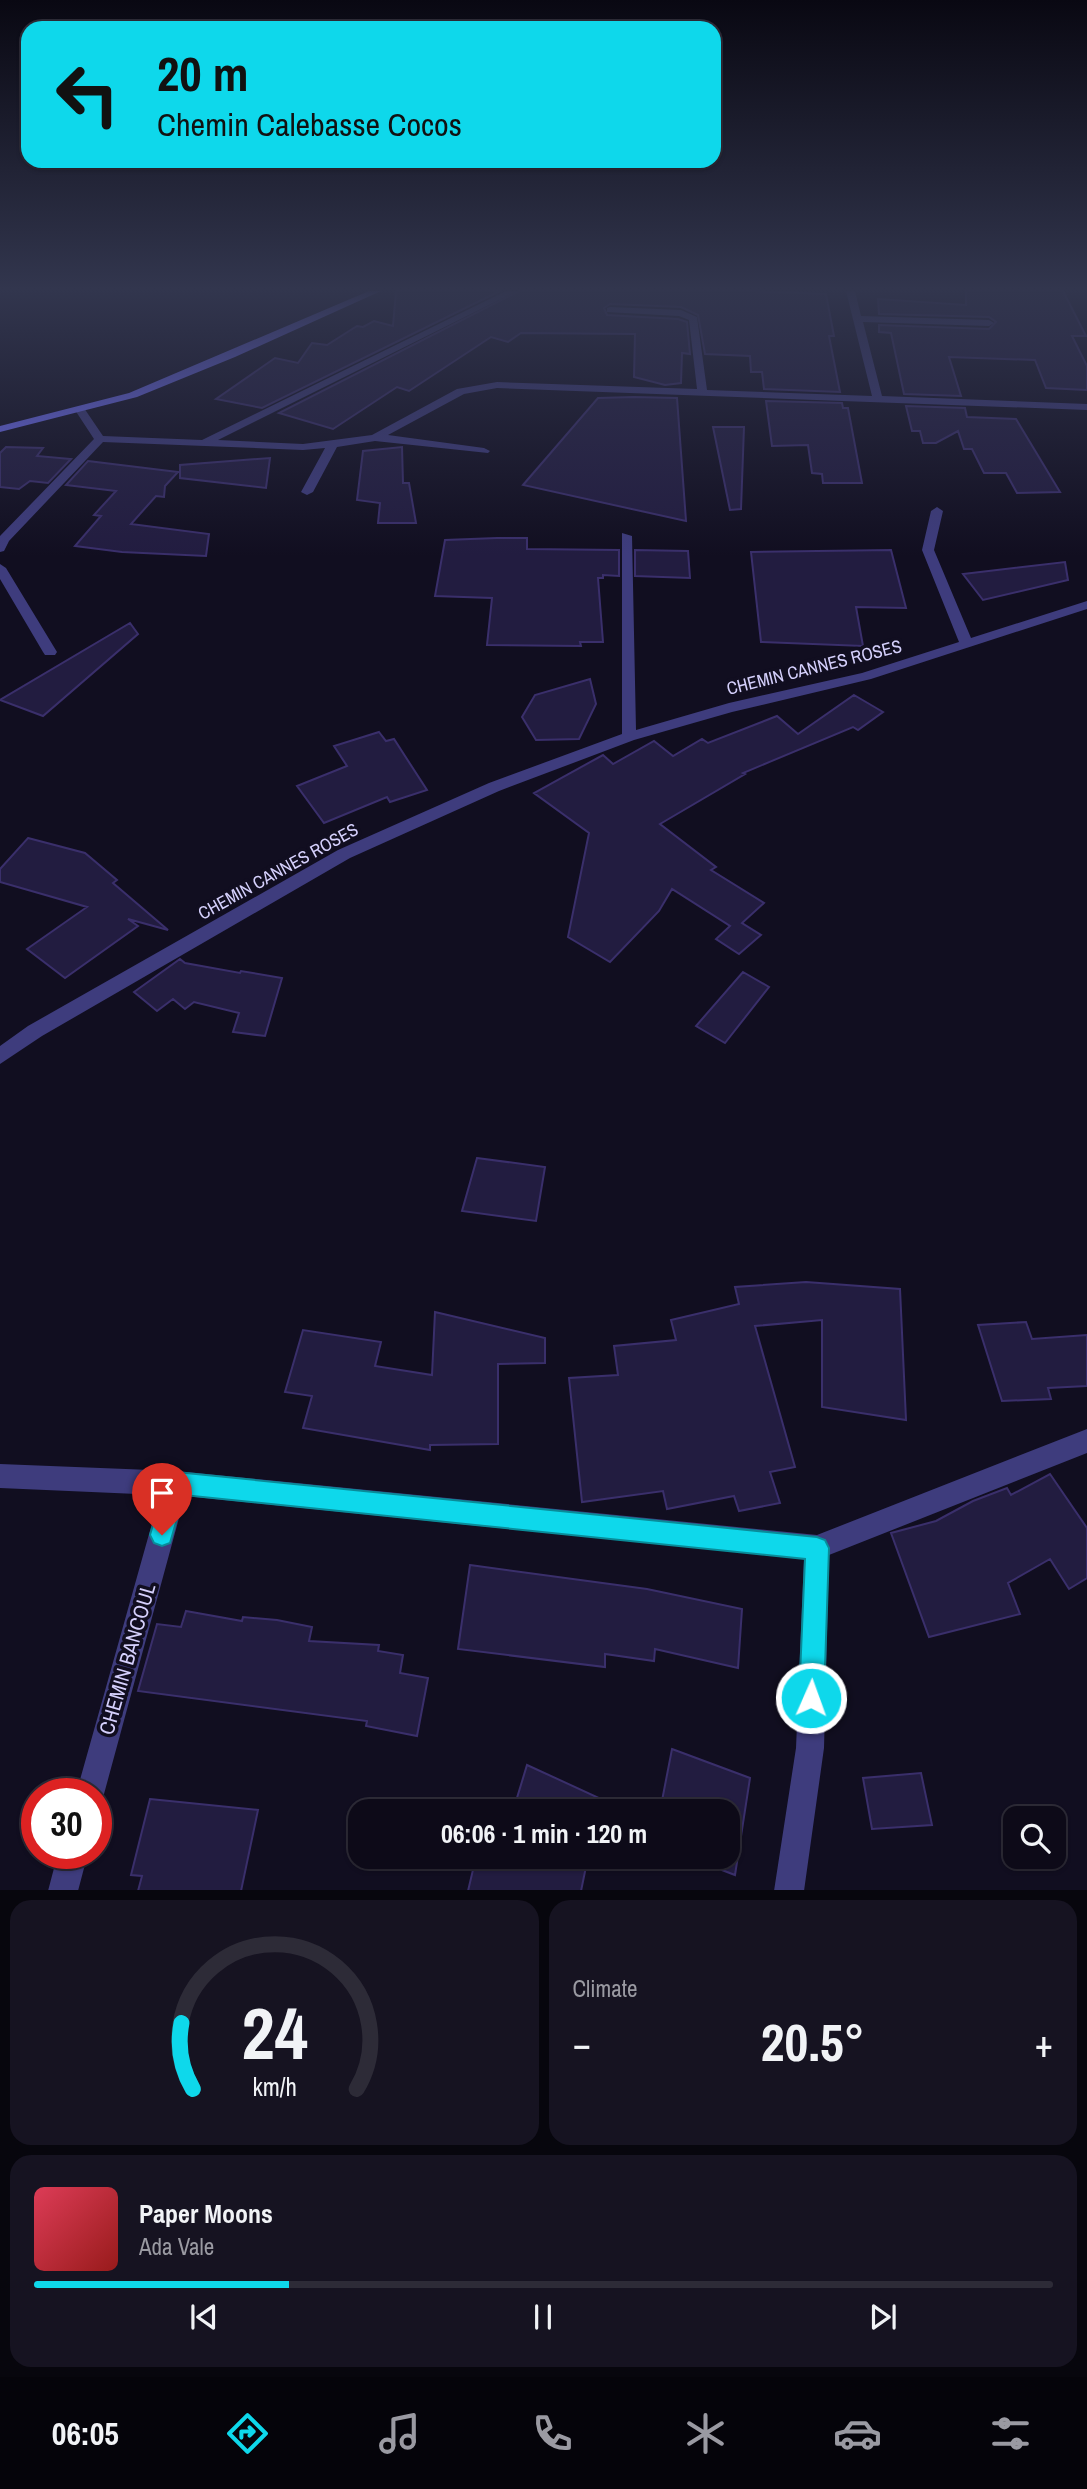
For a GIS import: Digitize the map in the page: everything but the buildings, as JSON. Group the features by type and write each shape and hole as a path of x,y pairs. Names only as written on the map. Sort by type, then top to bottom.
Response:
{"main road":[{"path":"0,429 133,395 174,379"}],"street":[{"path":"201,444 333,379"},
{"path":"701,379 702,393"},
{"path":"873,379 878,399"},
{"path":"376,438 453,395 484,386 1087,407"},
{"path":"80,410 100,439"},
{"path":"0,548 3,540 100,439 303,447 376,438 413,440 484,451"},
{"path":"307,492 333,444"},
{"path":"937,511 928,550 967,645"},
{"path":"626,536 629,737"},
{"path":"0,568 50,652"},
{"name":"CHEMIN CANNES ROSES","path":"0,1056 36,1031 344,854 494,788 629,737 729,708 866,676 1087,605"},
{"path":"0,1476 176,1483 817,1548 876,1522 1087,1441"},
{"name":"CHEMIN BANCOUL","path":"94,1778 176,1483"},
{"path":"789,1890 810,1748 817,1548"},
{"path":"63,1890 69,1869"}],"route":[{"path":"162,1535 176,1483 817,1548 811,1698"}]}
